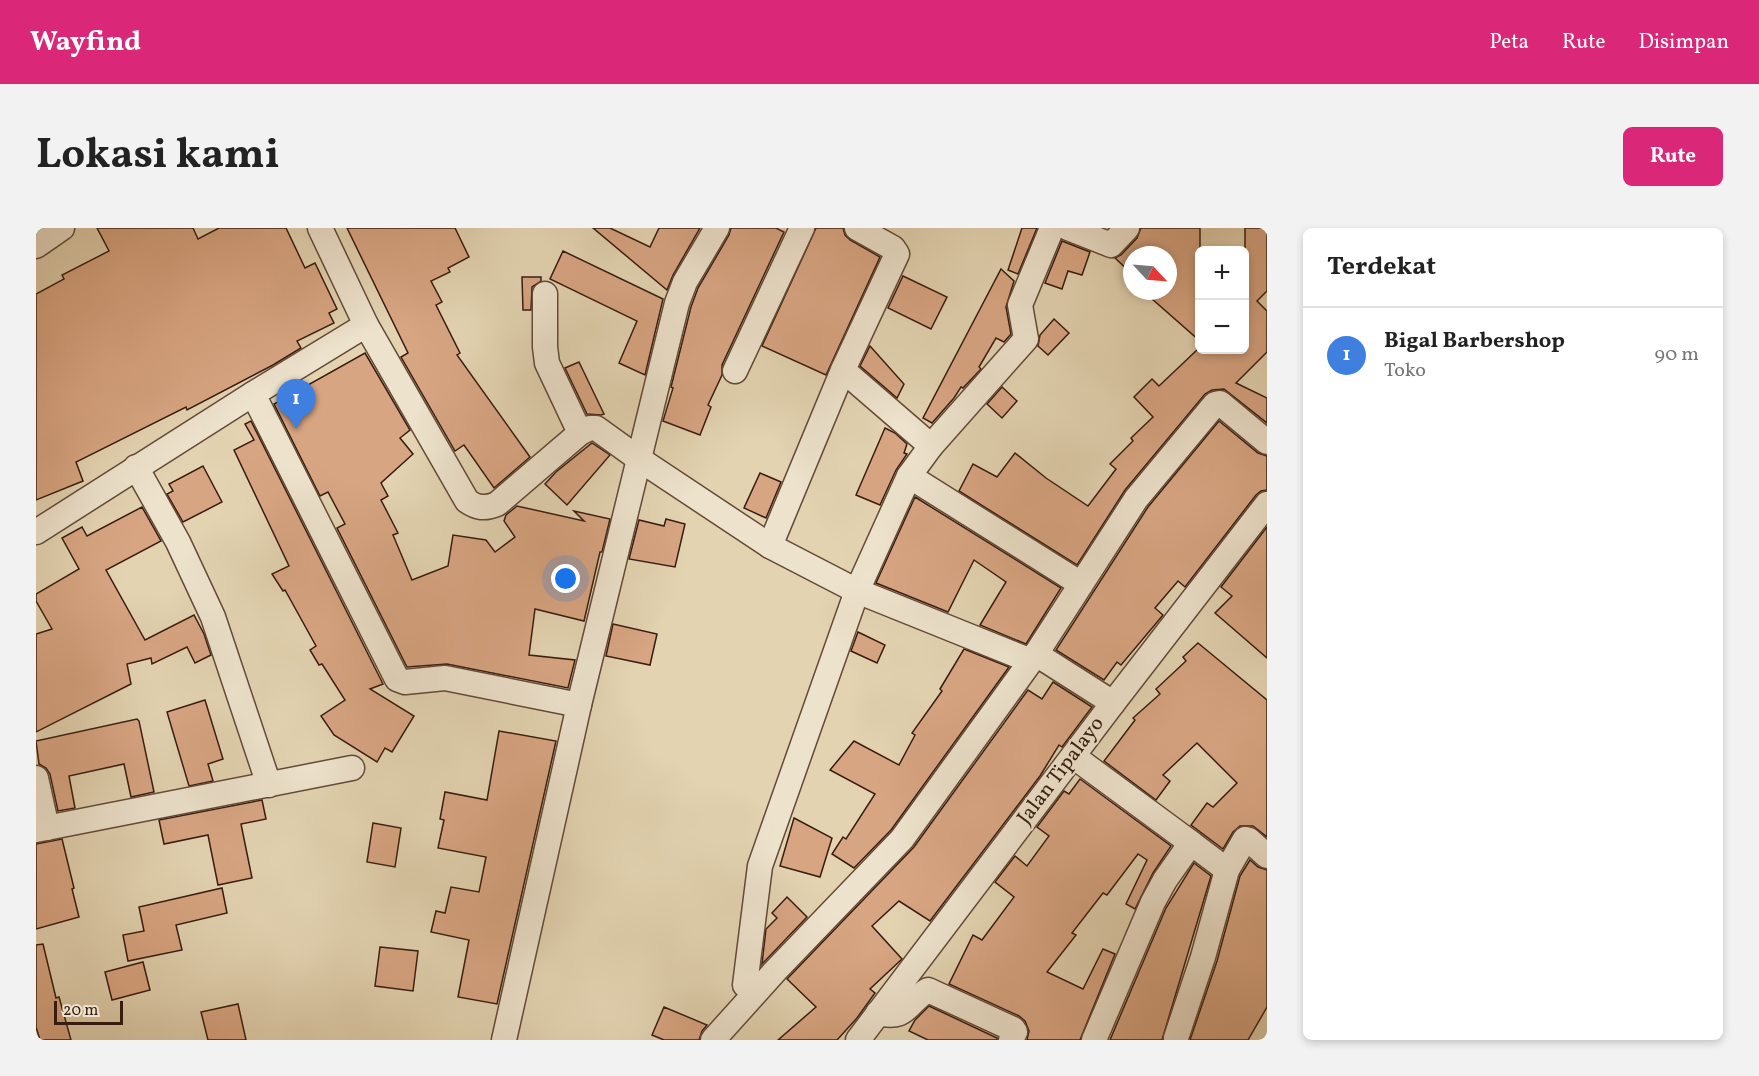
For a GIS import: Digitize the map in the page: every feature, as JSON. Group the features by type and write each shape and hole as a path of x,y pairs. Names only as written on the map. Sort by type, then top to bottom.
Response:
{"street":[{"path":"36,246 62,228"},
{"path":"320,228 366,325 467,501 474,506 489,508 497,504 580,433 596,428 770,546 857,591 1033,658 1113,703"},
{"path":"504,1040 579,705 680,293 717,228"},
{"path":"735,371 802,228"},
{"path":"770,546 843,370 897,254 893,248 857,228"},
{"path":"745,985 760,866 857,591 909,476 932,446 1026,339 1020,305 1052,228"},
{"path":"1068,228 1111,245 1127,228"},
{"path":"545,294 544,347 547,363 580,433"},
{"path":"36,532 366,325"},
{"path":"843,370 932,446"},
{"path":"253,394 397,680 405,682 445,678 579,705"},
{"path":"713,1040 776,970 902,839 1033,658 1136,499 1215,404 1220,403 1267,442"},
{"path":"136,468 178,542 213,617 269,785"},
{"path":"909,476 1081,584"},
{"name":"Jalan Tipalayo","path":"858,1040 1267,504"},
{"path":"1073,756 1227,870"},
{"path":"36,778 41,829 352,768"},
{"path":"1176,1038 1203,957 1227,870 1245,839 1267,856"},
{"path":"1094,1040 1153,902 1165,880 1191,843"},
{"path":"878,1013 891,1017 899,1015 928,990 1014,1029 1011,1040"}],"building":[{"path":"97,228 193,228 198,239 219,228 286,228 305,268 315,263 337,309 329,313 334,323 297,341 301,348 273,365 187,410 186,407 76,462 83,481 36,500 36,294 64,279 62,275 109,251"},
{"path":"347,228 455,228 469,257 448,268 450,272 431,281 442,302 436,305 460,353 457,355 530,457 494,488 464,445 455,451 401,357 408,353"},
{"path":"593,228 610,228 650,247 659,228 700,228 667,290"},
{"path":"731,228 776,228 784,232 722,365 722,375 708,405 711,407 700,435 663,421 673,388 671,387 691,307 698,288"},
{"path":"816,228 843,228 850,240 880,257 826,375 762,346"},
{"path":"1022,228 1037,228 1018,274 1008,270"},
{"path":"1141,228 1200,228 1200,246 1195,246 1195,337 1153,300 1177,300 1177,246 1129,246 1137,238"},
{"path":"1245,228 1267,228 1267,291 1257,301 1267,311 1267,352 1236,383 1267,398 1267,423 1224,389 1212,390 1205,394 1125,490 1077,565 959,491 973,464 997,477 1015,453 1046,478 1088,506 1116,469 1110,464 1133,441 1131,438 1153,417 1134,397 1152,379 1159,386 1195,352 1195,354 1249,354 1249,246 1245,246"},
{"path":"1062,241 1090,252 1082,275 1068,271 1062,289 1045,283"},
{"path":"563,251 663,299 645,375 619,363 637,321 550,279"},
{"path":"1123,253 1123,266 1115,258"},
{"path":"1001,269 1014,281 1006,307 1011,334 1004,342 996,338 979,367 981,369 963,388 961,387 932,423 923,418"},
{"path":"903,276 947,297 931,329 888,308"},
{"path":"522,277 541,277 541,281 532,287 531,310 523,310"},
{"path":"1054,319 1069,333 1048,355 1038,346 1040,335"},
{"path":"870,346 904,384 897,398 860,366"},
{"path":"365,353 410,430 400,438 413,454 381,483 388,496 381,500 398,533 393,535 412,580 448,566 453,535 486,540 495,552 515,537 504,521 506,515 517,506 584,521 574,511 610,519 584,621 535,609 529,655 575,660 568,688 447,664 407,667 337,528 345,524 328,492 320,496 274,404"},
{"path":"579,362 604,414 587,414 565,368"},
{"path":"1002,387 1017,401 1002,418 987,404"},
{"path":"251,421 383,684 370,689 414,716 392,752 385,748 377,762 334,735 321,716 345,700 322,664 319,665 310,650 316,646 285,590 283,591 272,574 289,566 234,450 254,440 245,424"},
{"path":"1219,421 1258,453 1267,456 1267,490 1256,495 1185,587 1178,581 1155,608 1163,615 1121,665 1117,662 1104,680 1056,650 1148,507"},
{"path":"885,428 895,433 907,444 904,453 907,454 896,470 880,505 856,495"},
{"path":"592,443 610,455 567,505 545,484 556,472"},
{"path":"203,466 222,502 183,522 167,494 173,491 169,484"},
{"path":"760,473 781,482 766,518 744,508"},
{"path":"915,497 1061,588 1026,644 980,625 1006,582 974,560 948,612 876,583"},
{"path":"142,507 161,541 106,570 145,640 194,615 211,655 195,663 187,647 152,664 151,658 127,664 131,684 36,732 36,634 52,629 36,601 36,594 79,569 62,538 82,527 87,536"},
{"path":"666,519 685,524 675,567 629,559 639,520 664,526"},
{"path":"1267,527 1267,658 1215,613 1232,596 1221,587"},
{"path":"613,624 657,634 650,665 606,656"},
{"path":"858,632 885,645 877,663 851,651"},
{"path":"1198,643 1267,700 1267,837 1253,826 1240,826 1233,832 1223,849 1191,825 1207,803 1213,807 1237,783 1197,743 1163,775 1170,781 1156,800 1104,761 1135,720 1133,718 1160,694 1156,689 1186,661 1183,657"},
{"path":"964,649 1009,667 891,830 854,868 832,854 843,837 846,839 875,794 830,770 854,741 899,765 915,735 912,733 942,691 940,689"},
{"path":"1053,682 1092,707 1062,747 1059,745 1040,776 930,921 899,901 872,926 902,959 870,989 875,993 857,1018 837,1040 778,1040 816,1007 787,979 914,847 1028,690 1042,699"},
{"path":"205,700 223,759 208,764 213,781 189,786 167,712"},
{"path":"137,719 154,792 131,797 124,764 69,776 75,808 58,811 50,774 39,764 36,741"},
{"path":"499,731 556,741 497,1004 458,997 469,940 431,932 436,911 445,913 451,887 479,892 486,857 438,848 444,820 440,819 445,792 487,800"},
{"path":"1080,779 1171,846 1153,873 1135,909 1126,904 1147,860 1138,854 1107,895 1103,893 1072,933 1076,935 1047,972 1083,989 1103,949 1115,954 1080,1040 1027,1040 1029,1031 1025,1021 1019,1016 949,984 973,935 982,940 1014,897 995,882 1015,856 1027,866 1049,836 1037,827 1064,791 1069,794"},
{"path":"262,800 266,819 241,824 252,878 218,885 208,835 164,844 159,820"},
{"path":"794,818 832,838 820,877 780,866"},
{"path":"373,823 401,828 395,867 367,862"},
{"path":"62,839 79,917 36,929 36,844"},
{"path":"1250,860 1258,867 1267,870 1267,1007 1248,1040 1190,1040 1217,961 1240,876"},
{"path":"1194,863 1211,876 1162,1040 1110,1040 1166,908"},
{"path":"222,888 227,913 176,925 182,950 128,961 123,935 144,931 139,907"},
{"path":"787,897 807,917 762,964 766,929 777,918 772,913"},
{"path":"43,944 56,998 59,997 71,1040 40,1040 36,1027 36,945"},
{"path":"380,947 418,951 413,991 375,986"},
{"path":"143,962 150,990 112,1000 105,972"},
{"path":"238,1004 246,1040 208,1040 201,1012"},
{"path":"929,1006 997,1040 928,1040 909,1031 915,1020"},
{"path":"664,1007 707,1025 699,1040 664,1040 652,1035"}],"place":[{"name":"Bigal Barbershop","path":"296,429"}]}
